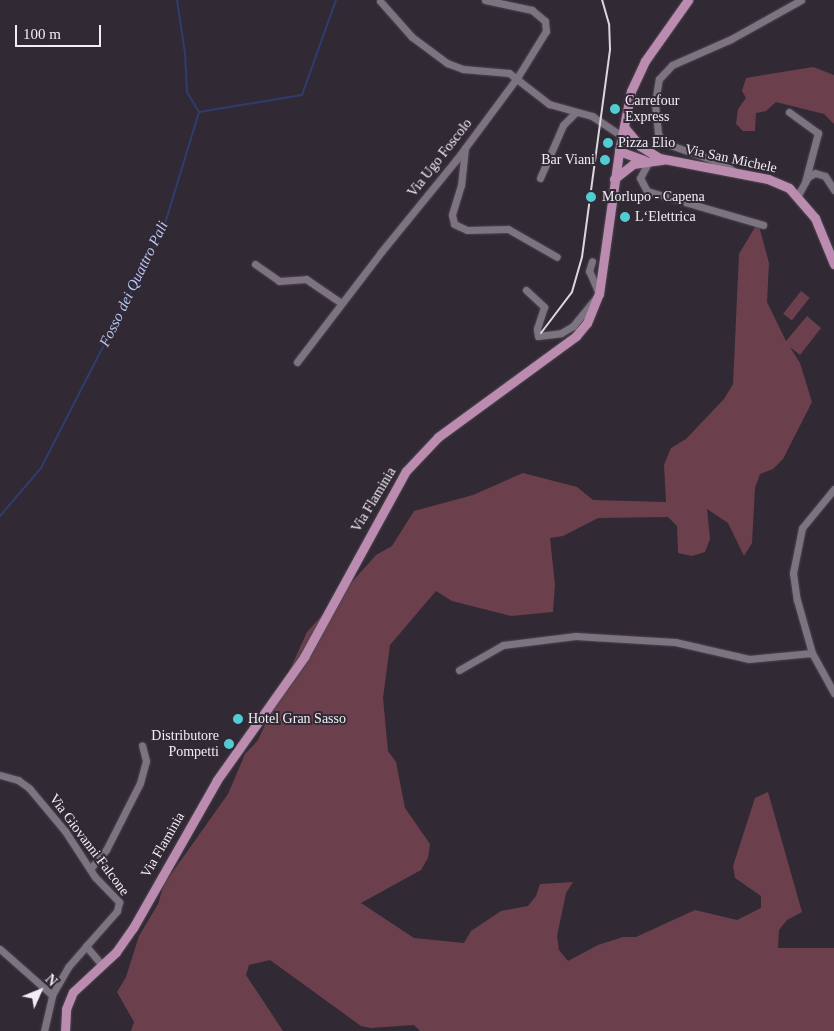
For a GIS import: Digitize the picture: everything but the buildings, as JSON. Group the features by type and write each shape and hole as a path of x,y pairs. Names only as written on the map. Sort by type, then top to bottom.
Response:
{"main road":[{"name":"Via Flaminia","path":"65,1031 65,1012 71,995 120,947 218,780 299,666 406,471 450,427 578,334 591,316 599,294 619,150 639,73 688,0"},
{"path":"623,131 648,156"},
{"path":"619,150 648,156"},
{"path":"614,179 630,165 648,156"},
{"name":"Via San Michele","path":"648,156 772,180 798,195 819,223 834,264"}],"street":[{"name":"Via Ugo Foscolo","path":"297,362 517,78 546,31 547,24 528,8 485,0"},
{"path":"736,173 724,164 662,142 658,133 655,103 659,79 672,65 731,40 801,0"},
{"path":"380,1 412,37 449,64 468,70 503,72 517,78 547,103 598,120 623,131"},
{"path":"540,178 563,124 576,112"},
{"path":"789,112 818,133 805,182"},
{"path":"465,147 461,184 452,215 454,224 466,230 510,230 558,257"},
{"path":"648,156 640,178 646,191 763,225"},
{"path":"798,195 812,174 822,174 834,190"},
{"path":"526,290 544,307 536,332 542,338 563,332 573,326 599,294 589,271 592,260"},
{"path":"255,264 279,281 306,279 341,303"},
{"path":"834,489 807,520 794,560 795,593 812,653 834,692"},
{"path":"459,670 503,646 575,636 675,642 749,659 812,653"},
{"path":"90,869 106,850 140,783 146,758 142,745"},
{"name":"Via Giovanni Falcone","path":"0,775 16,779 27,786 65,831 90,869 117,900 119,907 86,946"},
{"path":"44,1031 52,995 68,967 86,946 102,965"},
{"path":"0,949 52,995"}],"shaded area":[{"path":"813,67 834,75 834,124 824,114 776,102 766,111 756,113 755,131 743,131 736,124 738,109 746,98 742,91 746,78"},
{"path":"758,222 769,263 767,302 786,341 807,316 821,328 800,355 790,347 800,363 812,402 783,459 773,469 760,474 755,488 752,543 744,556 728,523 707,509 710,539 705,552 692,556 678,553 677,526 668,517 598,518 563,536 550,538 555,585 553,612 511,616 452,601 436,591 390,645 383,698 388,751 396,762 405,808 430,844 428,858 421,870 361,903 414,938 464,943 471,931 501,911 528,906 536,896 540,884 573,882 566,893 557,936 559,950 568,961 598,945 623,937 636,937 695,910 737,920 761,908 761,896 735,878 733,866 755,798 768,792 802,912 787,920 779,930 778,948 834,948 834,1031 420,1031 414,1025 371,1028 361,1026 270,960 249,965 246,975 283,1031 131,1031 134,1022 117,992 126,977 139,936 158,904 164,884 228,794 245,754 258,740 307,632 376,555 392,546 414,511 473,495 523,473 577,487 593,500 666,502 664,465 671,448 686,439 724,399 733,384 739,254"},
{"path":"801,291 810,298 792,321 783,314"}],"waterway":[{"path":"177,0 185,53 187,92 199,112"},
{"name":"Fosso dei Quattro Pali","path":"0,516 41,468 163,230 199,112 302,95 336,0"}],"railway":[{"path":"541,333 572,292 582,257 610,49 609,24 602,0"}],"place":[{"name":"Carrefour Express","path":"615,109"},
{"name":"Pizza Elio","path":"608,143"},
{"name":"Bar Viani","path":"605,160"},
{"name":"Morlupo - Capena","path":"591,197"},
{"name":"L‘Elettrica","path":"625,217"},
{"name":"Hotel Gran Sasso","path":"238,719"},
{"name":"Distributore Pompetti","path":"229,744"}]}
